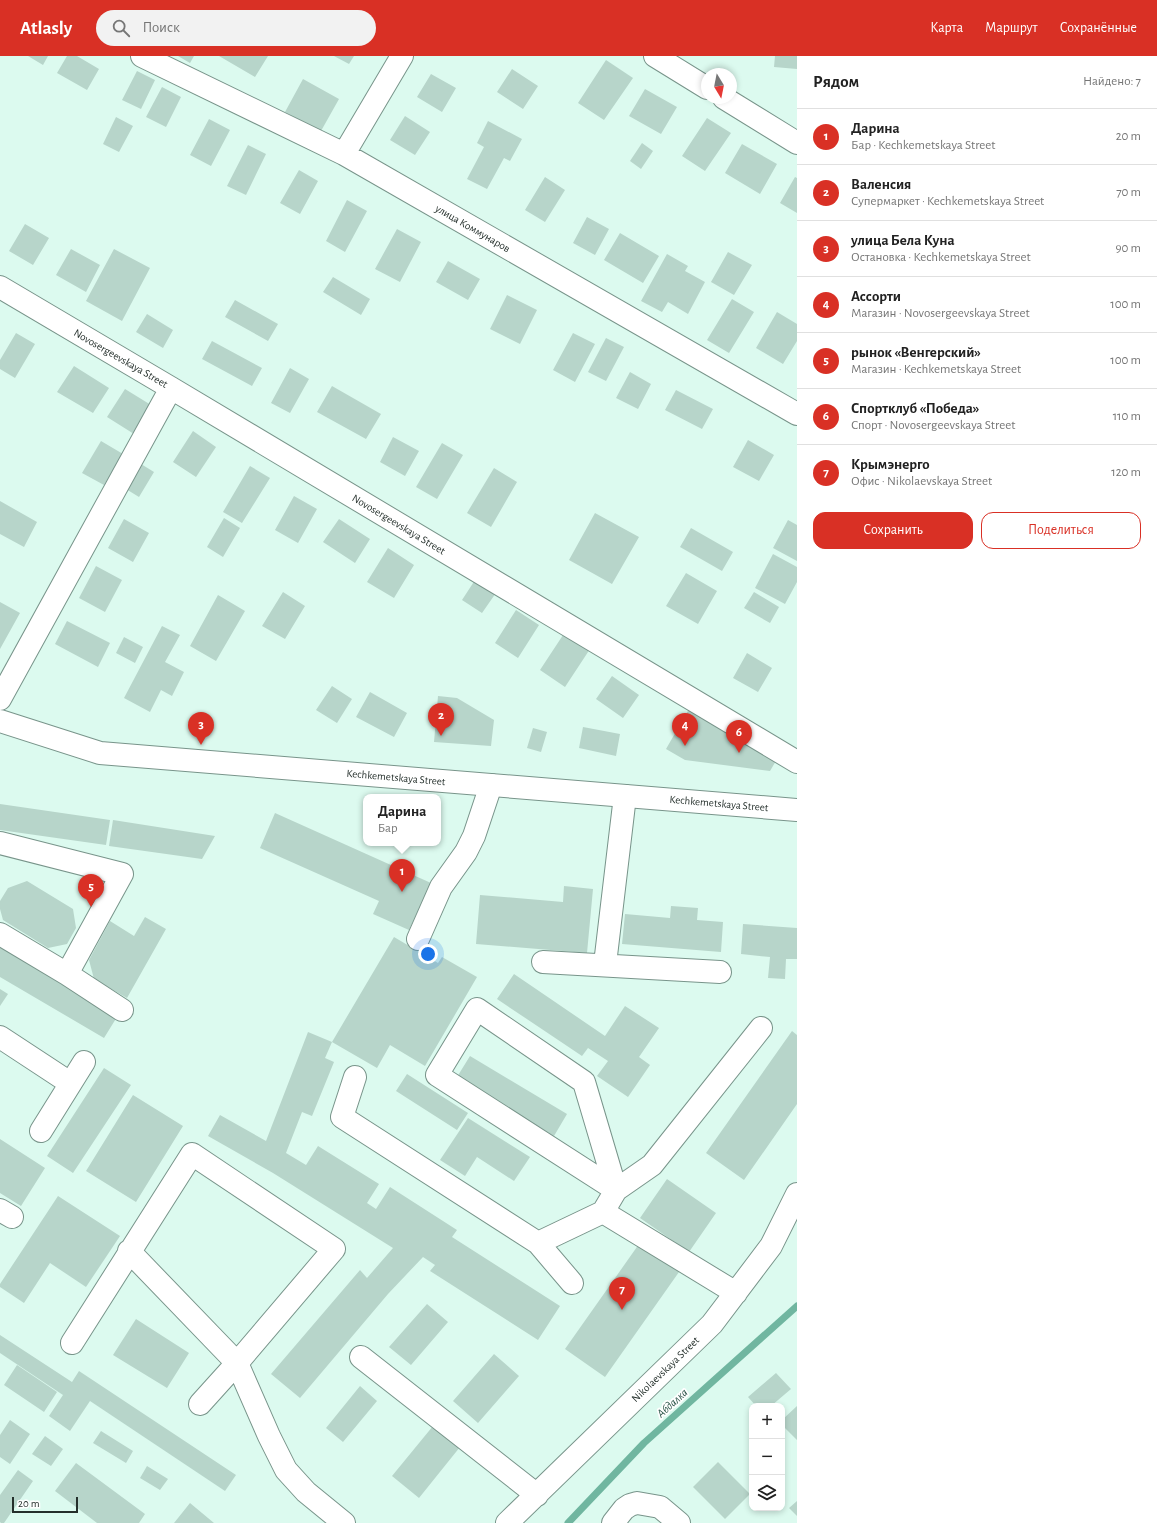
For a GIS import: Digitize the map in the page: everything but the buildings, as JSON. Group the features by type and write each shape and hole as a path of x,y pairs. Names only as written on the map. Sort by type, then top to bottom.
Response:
{"street":[{"name":"улица Коммунаров","path":"142,56 344,154 797,414"},
{"path":"344,154 402,56"},
{"path":"655,56 701,84"},
{"path":"734,104 797,143"},
{"name":"Novosergeevskaya Street","path":"0,287 797,762"},
{"path":"0,699 171,388"},
{"name":"Kechkemetskaya Street","path":"0,721 100,753 797,810"},
{"path":"418,939 441,887 466,852 474,836 491,785"},
{"path":"605,964 625,796"},
{"path":"0,843 122,874 67,974"},
{"path":"0,934 67,974 122,1010"},
{"path":"543,962 605,964 720,972"},
{"path":"477,1009 584,1082 616,1190 437,1075 477,1009"},
{"path":"538,1243 603,1212 616,1190 652,1165 761,1028"},
{"path":"0,1037 70,1083"},
{"path":"41,1131 84,1062"},
{"path":"356,1077 342,1117 538,1243 572,1283"},
{"path":"72,1342 192,1154 334,1249 200,1404"},
{"name":"Nikolaevskaya Street","path":"506,1523 537,1495 712,1324 771,1246 797,1194"},
{"path":"603,1212 736,1293"},
{"path":"129,1251 237,1363 269,1436 286,1470 306,1492 344,1523"},
{"path":"361,1357 537,1495"},
{"path":"613,1523 624,1509 637,1503 660,1507 679,1523"}],"waterway":[{"name":"Абдалка","path":"568,1523 644,1443 797,1306"}],"place":[{"name":"Валенсия","path":"441,736"},
{"name":"улица Бела Куна","path":"201,745"},
{"name":"Ассорти","path":"685,746"},
{"name":"Спортклуб «Победа»","path":"739,753"},
{"name":"Дарина","path":"402,892"},
{"name":"рынок «Венгерский»","path":"91,907"},
{"name":"Крымэнерго","path":"622,1310"}]}
